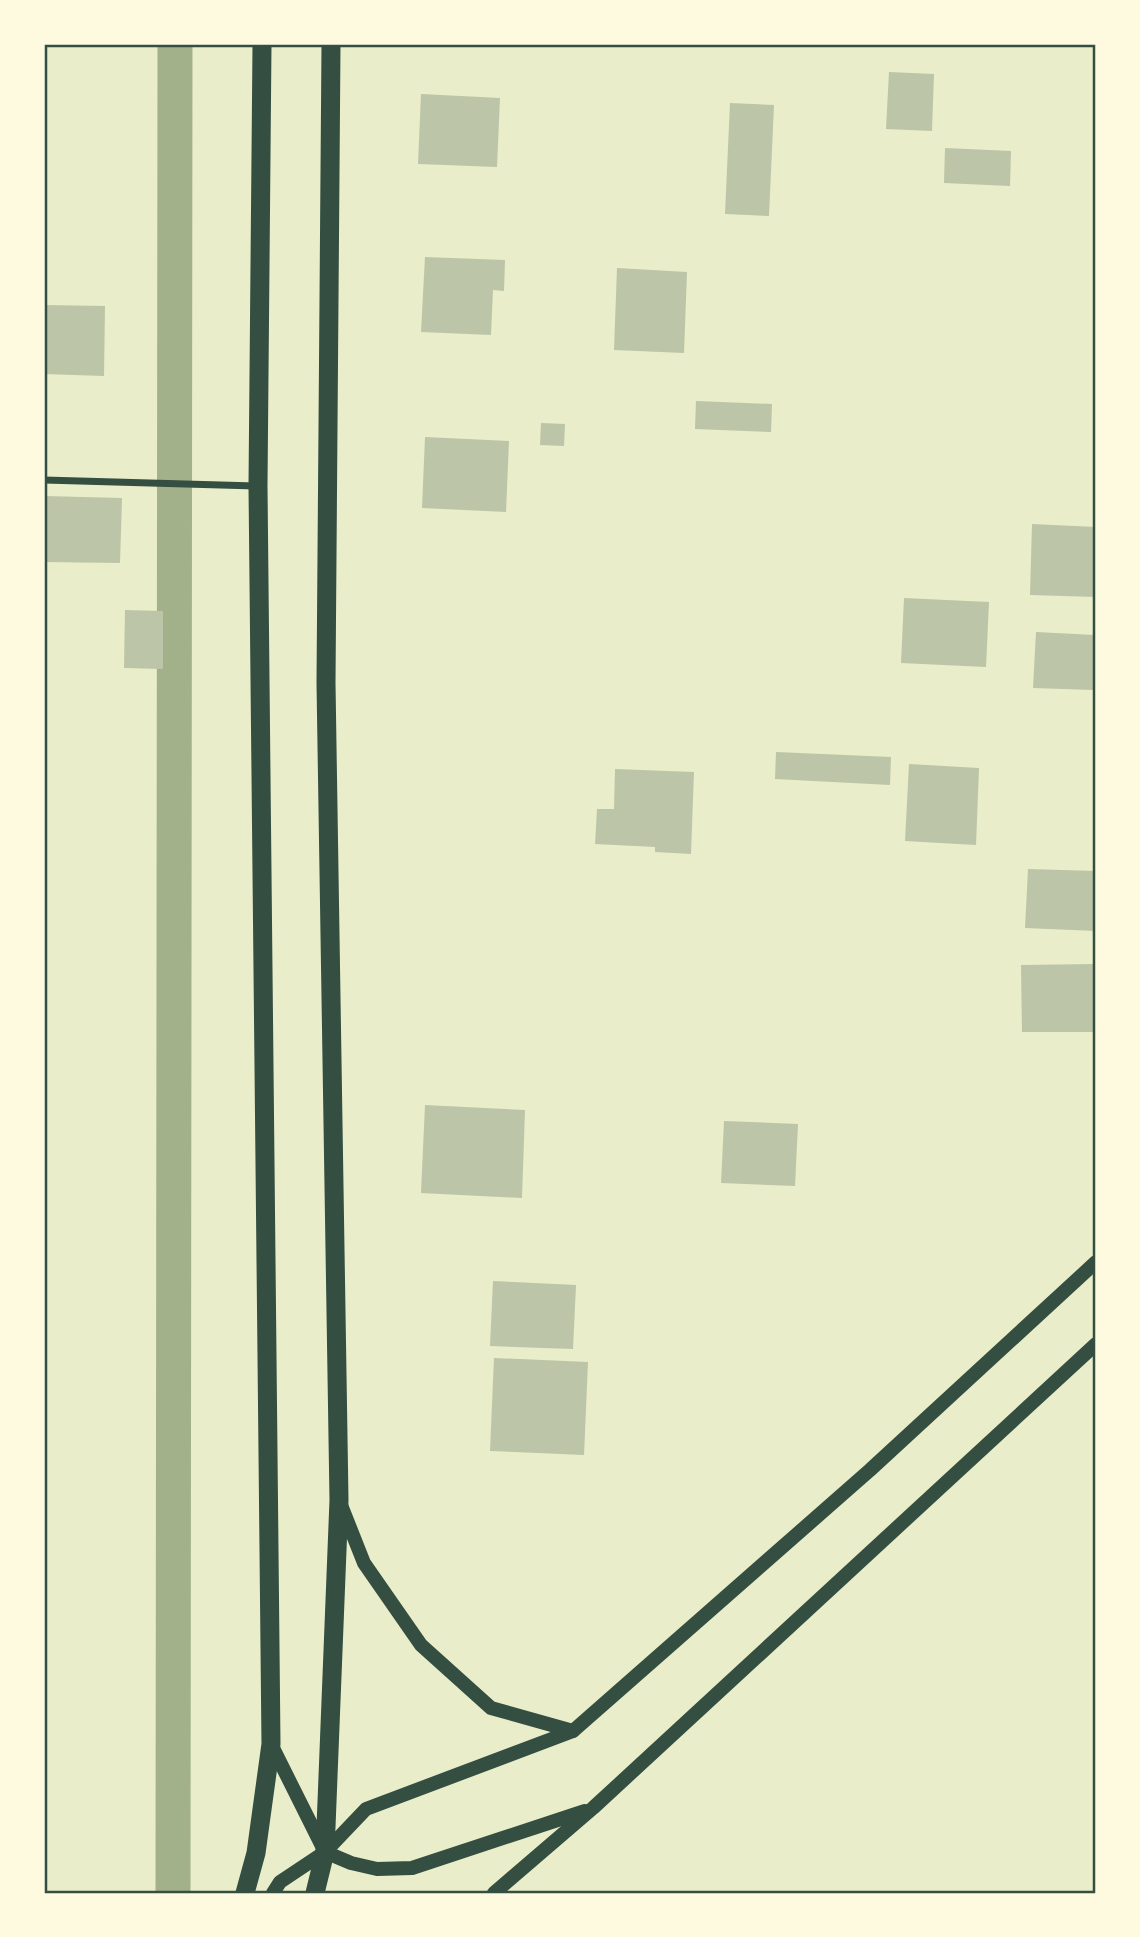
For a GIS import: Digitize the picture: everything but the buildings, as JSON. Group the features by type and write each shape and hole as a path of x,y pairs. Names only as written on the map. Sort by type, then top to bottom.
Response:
{"highway":[{"path":"245,1893 256,1853 271,1744 258,486 262,44"},
{"path":"315,1893 325,1852 339,1500 326,682 331,44"}],"main road":[{"path":"273,1893 281,1882 325,1852 366,1808 573,1731 870,1470 1096,1262"},
{"path":"494,1893 593,1808 1096,1343"},
{"path":"339,1500 364,1563 421,1645 491,1708 573,1731"},
{"path":"271,1744 325,1852 351,1863 377,1869 412,1868 593,1808"}],"street":[{"path":"44,480 258,486"}],"waterway":[{"path":"173,1893 175,44"}]}
